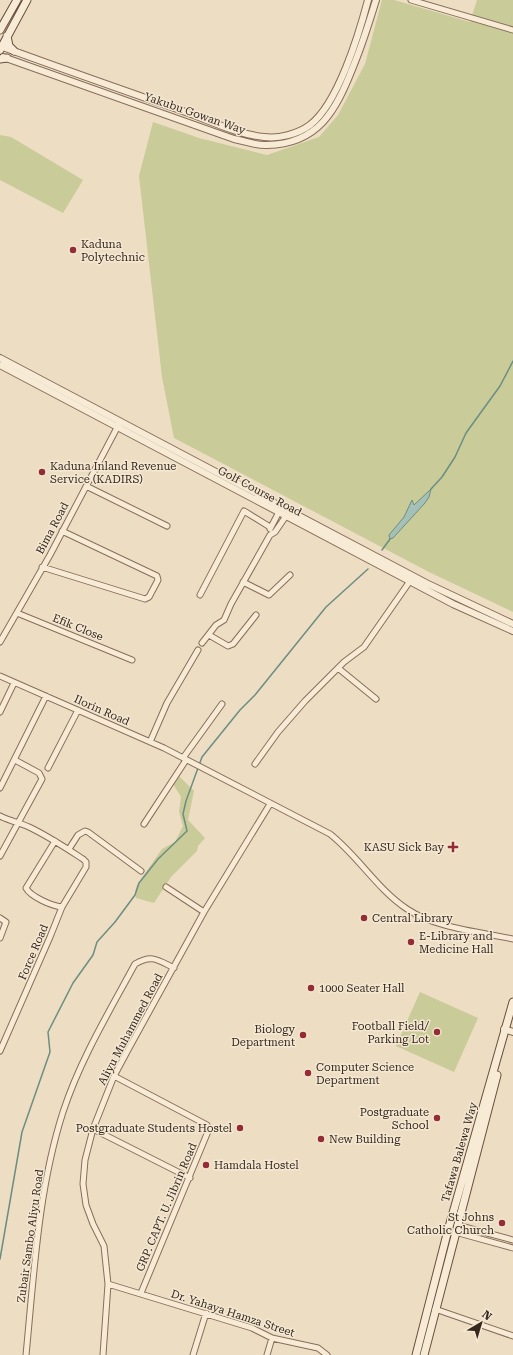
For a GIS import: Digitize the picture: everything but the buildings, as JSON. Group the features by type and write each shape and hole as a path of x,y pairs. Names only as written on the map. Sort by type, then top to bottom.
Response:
{"main road":[{"path":"0,30 17,0"},
{"path":"1,47 27,0"},
{"path":"7,36 9,46 14,51"},
{"name":"Tafawa Balewa Way","path":"416,1355 447,1234 509,1031 513,1002"},
{"name":"Tafawa Balewa Way","path":"424,1355 456,1228 513,1017"}],"street":[{"name":"Yakubu Gowan Way","path":"1,47 182,110 223,126 264,137 286,135 299,131 317,118 330,102 361,27 368,0"},
{"name":"Yakubu Gowan Way","path":"2,58 234,139 265,145 290,142 309,134 323,123 336,106 360,48 376,0"},
{"path":"411,0 513,30"},
{"path":"180,119 182,110"},
{"name":"Golf Course Road","path":"0,358 286,516 410,581 513,624"},
{"name":"Golf Course Road","path":"0,365 118,424 513,631"},
{"name":"Bima Road","path":"0,642 62,531 118,424"},
{"path":"86,486 167,526"},
{"path":"200,595 244,511 270,527"},
{"path":"270,535 270,527 279,512"},
{"path":"202,643 216,625 224,620 243,582 270,535 275,532 286,516"},
{"path":"42,567 145,598 149,597 158,580 157,576 62,531"},
{"path":"243,582 269,595 290,576"},
{"path":"255,764 278,732 305,701 338,668 364,647 410,581"},
{"name":"Efik Close","path":"17,613 132,660"},
{"path":"209,635 228,646 233,644 256,615"},
{"path":"150,742 167,703 198,650"},
{"path":"338,668 376,699"},
{"name":"Ilorin Road","path":"0,676 150,742 298,817 343,845 393,898 408,910 436,922 513,939"},
{"path":"0,712 14,683"},
{"path":"0,788 46,696"},
{"path":"144,824 184,759 222,704"},
{"path":"48,768 78,710"},
{"path":"0,856 42,776 15,760"},
{"name":"Aliyu Muhammed Road","path":"103,1355 108,1284 104,1246 93,1224 86,1205 83,1184 85,1160 93,1129 114,1076 204,912 270,804"},
{"path":"0,816 29,827 69,849 78,835 88,832 141,870"},
{"path":"55,841 26,888 32,894 56,906 62,907"},
{"name":"Force Road","path":"0,1051 62,907 86,867 86,862 69,849"},
{"path":"166,887 204,912"},
{"path":"0,918 6,922 0,938"},
{"name":"Zubair Sambo Aliyu Road","path":"26,1355 47,1177 64,1112 88,1051 135,964 144,959 154,958 174,968"},
{"name":"GRP. CAPT. U. Jibrin Road","path":"114,1076 207,1125 209,1129 190,1178 141,1293"},
{"path":"93,1129 190,1178"},
{"path":"456,1228 513,1240"},
{"path":"456,1228 513,1248"},
{"name":"Dr. Yahaya Hamza Street","path":"108,1284 252,1328 272,1338 318,1348 327,1355"},
{"path":"435,1309 513,1336"},
{"path":"193,1355 206,1313"},
{"path":"267,1355 272,1338"}],"green space":[{"path":"382,0 394,0 470,22 477,0 513,0 513,612 429,572 174,438 162,377 139,176 153,122 199,138 267,155 319,137 338,115 365,64"},
{"path":"0,135 11,137 83,180 63,213 0,180"},
{"path":"179,776 194,791 188,820 205,838 198,846 197,851 171,877 154,903 136,898 135,892 137,885 162,849 175,842 183,826 179,812 181,797 173,784"},
{"name":"Football Field/ Parking Lot","path":"420,992 478,1018 454,1072 396,1046"}],"shaded area":[{"path":"431,489 429,497 425,503 393,538 390,539 389,535 404,517 412,500 414,505"}],"waterway":[{"path":"431,489 442,477 455,457 466,433 500,386 513,361"},
{"path":"382,550 390,539"},
{"path":"0,1259 22,1132 50,1052 48,1032 73,983 93,955 97,942 115,922 135,895 139,883 158,859 187,831 183,814 186,801 202,757 240,710 255,695 326,607 368,569"}],"place":[{"name":"Kaduna Polytechnic","path":"73,250"},
{"name":"Kaduna Inland Revenue Service (KADIRS)","path":"42,472"},
{"name":"KASU Sick Bay","path":"453,847"},
{"name":"Central Library","path":"364,918"},
{"name":"E-Library and Medicine Hall","path":"411,942"},
{"name":"1000 Seater Hall","path":"311,988"},
{"name":"Football Field/ Parking Lot","path":"437,1032"},
{"name":"Biology Department","path":"303,1035"},
{"name":"Computer Science Department","path":"308,1073"},
{"name":"Postgraduate School","path":"437,1118"},
{"name":"Postgraduate Students Hostel","path":"240,1128"},
{"name":"New Building","path":"321,1139"},
{"name":"Hamdala Hostel","path":"206,1165"},
{"name":"St Johns Catholic Church","path":"502,1223"}]}
